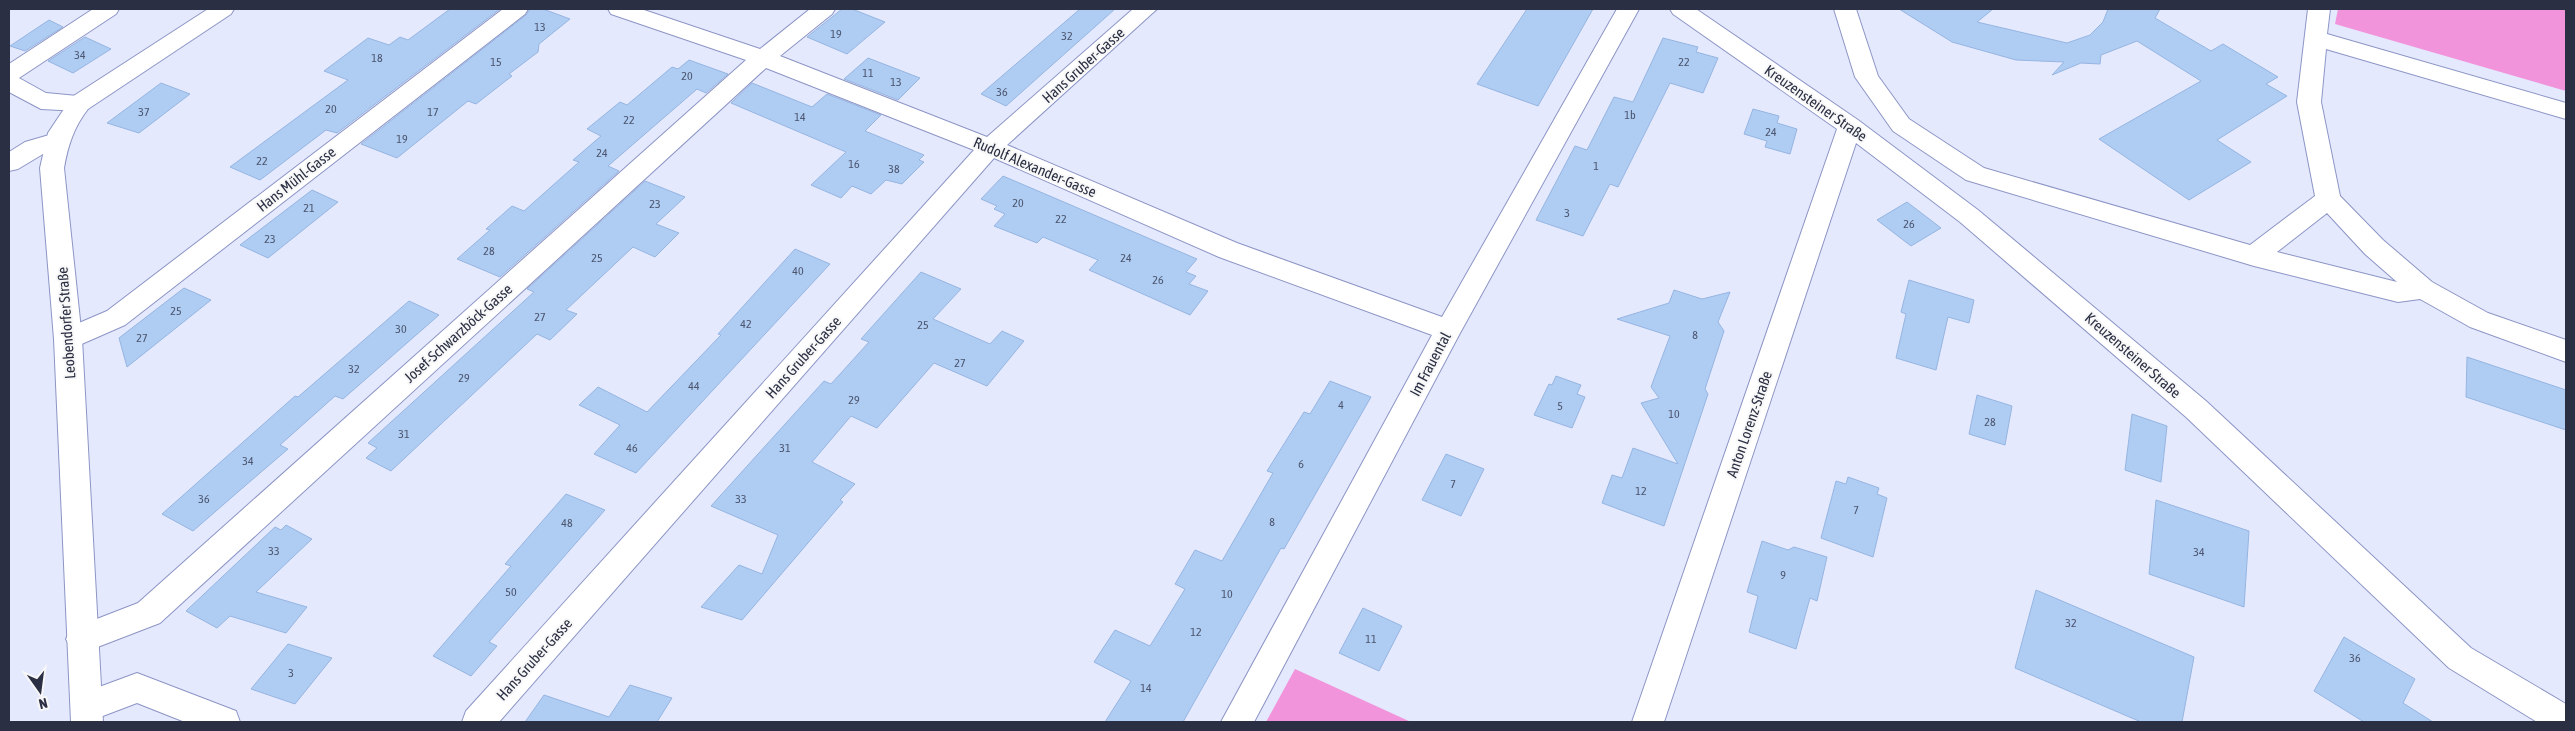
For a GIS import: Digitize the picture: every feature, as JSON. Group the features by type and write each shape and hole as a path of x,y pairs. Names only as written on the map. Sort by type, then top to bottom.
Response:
{"street":[{"path":"9,74 108,9"},
{"name":"Leobendorfer Straße","path":"87,715 68,339 52,168 56,142 63,124 80,103 223,9"},
{"name":"Hans Mühl-Gasse","path":"68,339 116,318 518,9"},
{"name":"Rudolf Alexander-Gasse","path":"619,9 763,58 990,147 1228,250 1448,330"},
{"name":"Josef-Schwarzböck-Gasse","path":"82,640 150,613 763,58 824,9"},
{"name":"Hans Gruber-Gasse","path":"478,722 990,147 1146,9"},
{"name":"Im Frauental","path":"1237,722 1448,330 1628,9"},
{"name":"Kreuzensteiner Straße","path":"1681,9 1850,126 1969,216 2196,409 2460,658 2566,722"},
{"path":"1845,9 1867,77 1901,125 1976,174 2254,256 2398,292 2423,289"},
{"path":"2319,9 2309,102 2328,199 2374,247 2423,289 2479,320 2566,352"},
{"path":"2315,38 2566,110"},
{"path":"9,82 41,101 80,103"},
{"name":"Anton Lorenz-Straße","path":"1648,722 1850,126"},
{"path":"9,163 34,148 56,142"},
{"path":"2254,256 2328,199"},
{"path":"87,715 138,688 224,722"}],"shaded area":[{"path":"2338,9 2566,9 2566,91 2335,24"},
{"path":"1295,669 1411,722 1266,722"}],"building":[{"path":"450,9 500,9 337,133 326,130 260,180 230,167 348,80 324,71 368,38 389,45 400,37 408,40"},
{"path":"530,9 543,9 570,19 539,44 538,52 509,74 512,76 476,104 468,101 397,158 361,144 526,15"},
{"path":"842,9 852,9 885,22 847,54 807,37"},
{"path":"1080,9 1115,9 1006,106 981,94"},
{"path":"1527,9 1593,9 1538,106 1477,84"},
{"path":"1899,9 1993,9 1977,22 2067,43 2090,35 2103,22 2108,9 2160,9 2155,18 2211,51 2223,44 2278,77 2266,84 2287,96 2217,140 2251,162 2189,200 2099,139 2201,81 2137,41 2101,55 2100,64 2081,63 2052,75 2064,62 2016,60 1952,42"},
{"path":"49,20 63,27 25,51 10,46"},
{"path":"85,37 111,49 73,73 48,61"},
{"path":"1663,38 1698,47 1696,52 1718,58 1703,93 1670,83 1618,187 1610,184 1583,236 1536,220 1575,146 1587,150 1614,97 1633,102"},
{"path":"868,58 920,78 898,100 844,79"},
{"path":"689,60 728,74 706,93 697,89 608,166 619,171 500,277 457,259 490,230 486,229 512,206 524,211 579,162 573,160 601,136 587,129 620,102 627,105 672,67 678,69"},
{"path":"161,83 190,94 139,133 107,123"},
{"path":"752,83 812,107 827,94 881,115 865,131 924,155 919,160 924,162 902,184 886,180 871,194 852,186 841,198 811,185 846,152 731,103"},
{"path":"1753,109 1779,116 1777,123 1797,129 1790,154 1765,147 1767,141 1744,134"},
{"path":"1003,176 1197,259 1186,272 1196,276 1189,284 1208,291 1190,315 1089,270 1098,260 1043,237 1037,243 994,226 1005,214 994,209 997,206 981,199"},
{"path":"645,181 685,197 656,224 679,233 655,257 633,247 566,310 577,314 550,340 537,334 391,471 366,458 377,448 368,443 534,292 527,289"},
{"path":"312,190 338,202 268,258 240,245"},
{"path":"1907,202 1941,228 1911,246 1877,220"},
{"path":"795,249 830,264 636,473 594,454 620,425 579,405 598,387 647,412 721,335 718,334"},
{"path":"921,272 961,289 933,319 990,344 1002,331 1024,341 987,386 934,363 877,428 851,416 812,462 855,484 840,500 843,502 742,620 701,607 739,565 762,574 778,535 711,506 824,381 831,384 869,342 861,339"},
{"path":"1909,280 1974,300 1969,323 1948,317 1936,370 1896,358 1906,314 1901,312"},
{"path":"184,288 211,300 127,367 119,338"},
{"path":"1674,290 1702,299 1730,292 1718,322 1724,331 1705,389 1708,394 1664,526 1602,503 1612,475 1622,478 1633,448 1678,464 1641,403 1659,398 1651,387 1670,336 1617,319 1669,303"},
{"path":"409,301 439,315 343,399 335,396 280,445 288,449 193,531 162,514 295,396 298,397"},
{"path":"2467,357 2566,390 2566,430 2466,397"},
{"path":"1556,376 1581,385 1577,394 1585,397 1572,428 1534,415 1549,384 1552,385"},
{"path":"1330,381 1371,397 1284,549 1281,548 1183,722 1105,722 1131,681 1094,662 1115,630 1150,646 1185,589 1175,584 1195,550 1222,561 1273,473 1267,471 1304,412 1310,414"},
{"path":"1977,395 2012,406 2005,445 1969,434"},
{"path":"2132,414 2167,426 2161,482 2125,470"},
{"path":"1446,454 1484,469 1461,516 1422,500"},
{"path":"1848,477 1879,488 1877,494 1887,498 1873,557 1821,538 1836,481 1846,484"},
{"path":"566,494 605,510 489,642 497,646 471,676 433,656 511,566 505,564"},
{"path":"2156,500 2249,531 2244,607 2149,574"},
{"path":"286,525 312,539 256,592 307,607 286,633 230,616 217,628 186,611 275,527 281,530"},
{"path":"1762,541 1788,550 1794,547 1827,557 1817,601 1810,598 1796,649 1749,632 1758,596 1747,592"},
{"path":"2036,590 2194,657 2182,722 2141,722 2015,668"},
{"path":"1363,608 1402,626 1379,671 1339,653"},
{"path":"2344,637 2415,679 2403,703 2433,722 2364,722 2314,691"},
{"path":"288,644 332,658 295,704 251,689"},
{"path":"630,685 672,698 657,722 525,722 544,695 609,717"}]}
